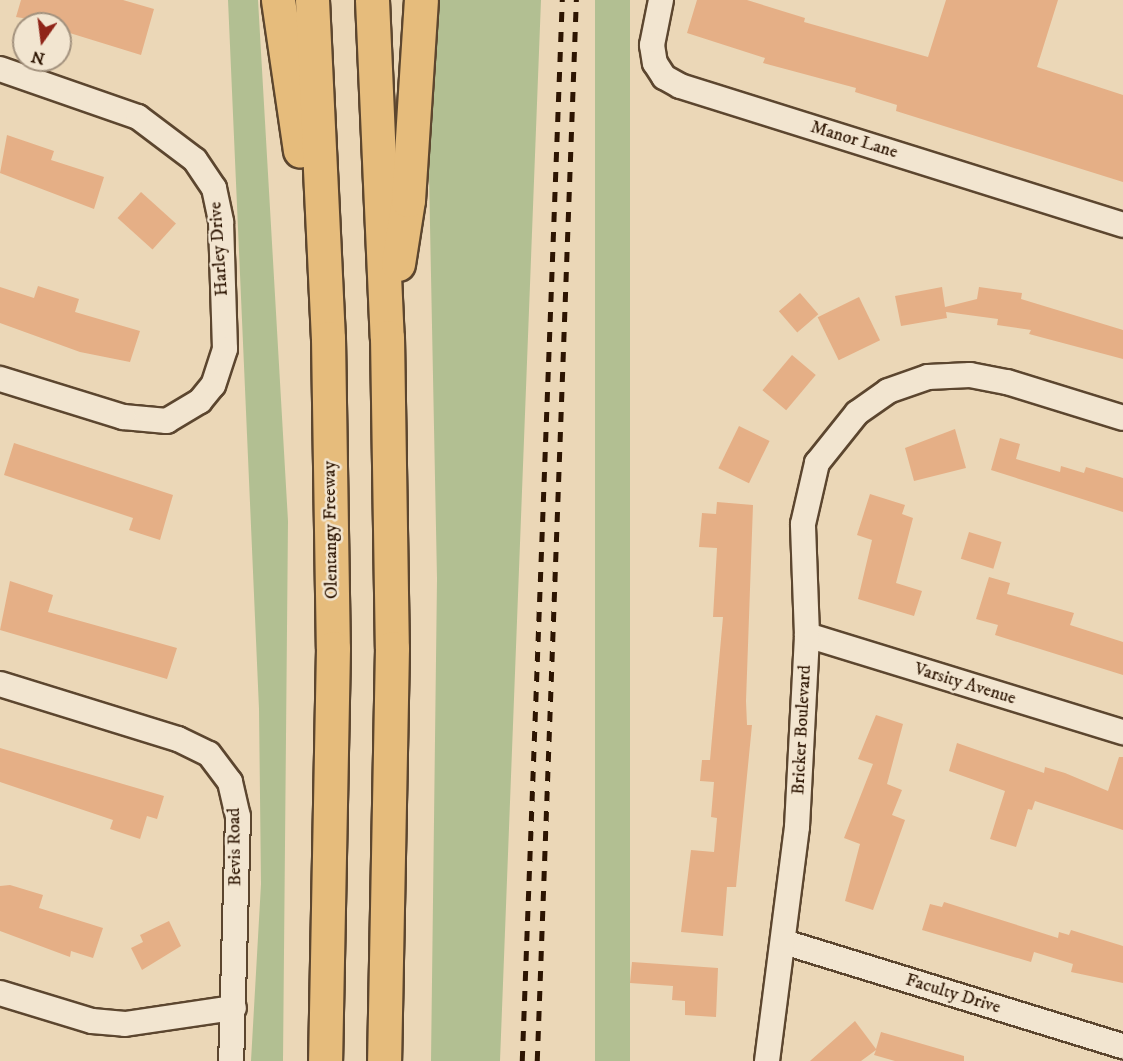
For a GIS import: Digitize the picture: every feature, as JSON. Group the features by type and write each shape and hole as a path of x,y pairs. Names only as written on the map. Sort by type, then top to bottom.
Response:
{"highway":[{"path":"278,0 328,338"},
{"name":"Olentangy Freeway","path":"312,0 328,338 333,648 325,1061"},
{"path":"372,0 387,337 392,648 384,1061"},
{"path":"387,337 408,200 421,0"}],"street":[{"name":"Manor Lane","path":"661,0 652,45 654,63 664,77 680,86 1123,225"},
{"name":"Harley Drive","path":"0,69 138,117 195,160 214,188 220,222 225,349 213,385 184,412 157,421 123,417 0,379"},
{"name":"Bricker Boulevard","path":"767,1061 797,826 807,635 802,569 806,494 818,463 857,413 888,391 928,377 970,375 1123,418"},
{"name":"Varsity Avenue","path":"807,635 1123,732"},
{"name":"Bevis Road","path":"0,684 178,739 209,754 230,782 238,816 231,1061"},
{"name":"Faculty Drive","path":"783,942 1123,1046"},
{"path":"0,993 92,1021 125,1024 234,1008"}],"green space":[{"path":"228,0 258,0 288,521 283,1061 251,1061 261,884 259,709"},
{"path":"438,0 541,0 500,1061 431,1061 437,579 429,174 430,60"},
{"path":"595,0 630,0 630,1061 595,1061"}],"building":[{"path":"21,0 123,0 154,9 141,55 72,34 72,12 17,12"},
{"path":"697,0 747,0 805,18 804,22 928,57 946,0 1058,0 1037,67 1123,95 1123,182 896,111 897,105 855,92 856,88 763,63 765,58 687,33"},
{"path":"7,135 54,151 51,160 104,177 94,209 0,173"},
{"path":"141,192 176,223 153,249 118,218"},
{"path":"38,286 79,299 75,312 140,331 130,362 80,352 0,323 0,287 34,298"},
{"path":"942,287 945,307 977,299 979,287 1022,293 1021,299 1123,330 1123,359 1029,334 1031,330 997,325 998,319 946,312 947,318 901,326 895,296"},
{"path":"800,293 818,314 797,333 779,311"},
{"path":"859,297 880,340 839,360 818,317"},
{"path":"792,355 816,375 786,410 762,390"},
{"path":"739,426 770,441 749,483 718,468"},
{"path":"955,429 966,468 914,481 905,448"},
{"path":"1000,438 1020,444 1016,459 1060,472 1061,466 1084,473 1086,467 1123,478 1123,512 991,470"},
{"path":"14,443 173,495 160,540 129,530 133,518 4,475"},
{"path":"870,494 905,505 902,514 913,518 896,583 922,591 914,616 858,599 872,540 857,535"},
{"path":"717,502 753,505 746,701 747,725 752,725 736,887 727,887 723,936 681,932 691,850 714,852 717,818 711,817 714,782 700,781 702,760 710,760 723,617 713,617 717,548 699,547 702,513 716,514"},
{"path":"969,532 1002,542 993,569 961,559"},
{"path":"989,577 1010,583 1007,594 1074,613 1070,625 1123,642 1123,675 995,635 998,625 976,619"},
{"path":"10,581 53,595 48,612 177,648 167,679 0,630"},
{"path":"876,715 903,724 887,784 902,790 892,815 905,820 873,910 845,901 860,844 844,838 873,764 858,759"},
{"path":"957,743 1044,773 1045,767 1065,773 1108,791 1119,757 1123,757 1123,830 1035,801 1032,810 1028,809 1016,847 990,839 1005,791 949,771"},
{"path":"0,748 164,796 157,819 147,816 140,839 110,829 113,820 0,782"},
{"path":"10,885 43,895 39,908 103,928 93,958 71,951 70,957 0,931 0,886"},
{"path":"944,902 1058,938 1059,932 1069,935 1071,930 1123,946 1123,983 1071,972 1073,964 1034,952 1031,962 922,930 930,904 942,907"},
{"path":"169,921 181,946 142,970 131,948 143,942 140,935"},
{"path":"632,962 718,968 716,1017 685,1015 685,1001 672,1000 673,986 630,983"},
{"path":"855,1021 876,1049 881,1032 964,1056 964,1061 895,1061 874,1055 876,1050 861,1061 810,1061"}],"railway":[{"path":"522,1061 562,0"},
{"path":"537,1061 576,0"}]}
